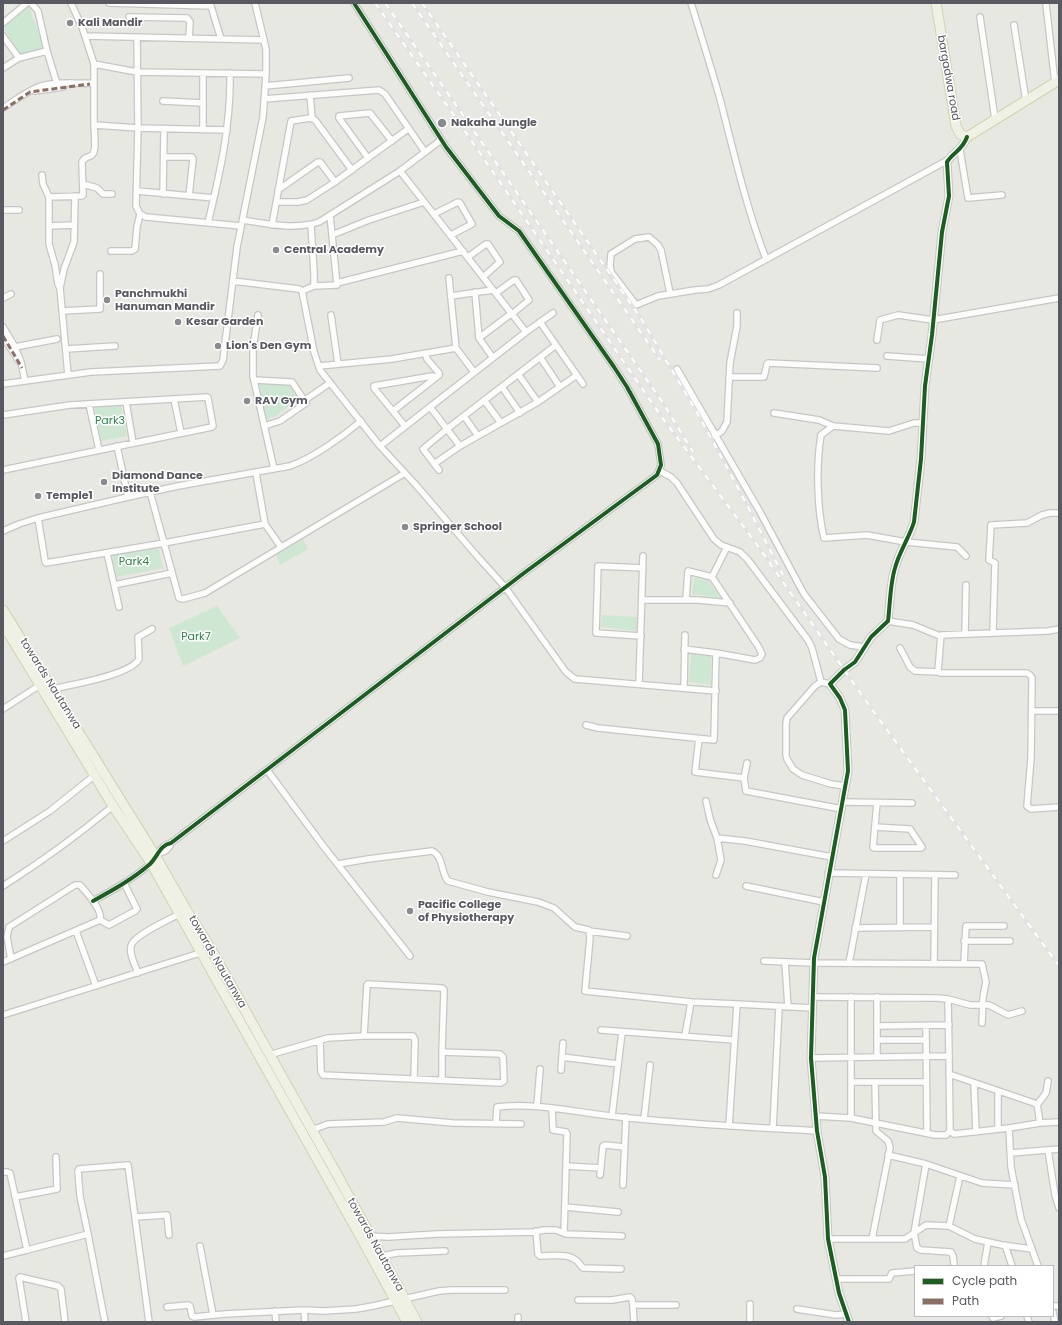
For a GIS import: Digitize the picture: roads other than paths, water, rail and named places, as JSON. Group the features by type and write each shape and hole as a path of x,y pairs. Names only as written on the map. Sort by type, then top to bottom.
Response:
{"main road":[{"name":"bargadwa road","path":"936,3 956,126 960,134 967,136"},
{"path":"967,136 1057,81"},
{"name":"towards Nautanwa","path":"3,610 156,858 183,912 211,949 382,1256 417,1322"},
{"path":"3,624 113,806 156,858"},
{"path":"183,912 202,952 407,1322"}],"street":[{"path":"3,23 28,3"},
{"path":"31,3 38,11 47,51 57,84"},
{"path":"49,197 83,195 82,162 85,158 92,155 95,150 92,84 94,64 85,36 71,3"},
{"path":"109,3 211,4 221,39"},
{"path":"3,384 91,372 220,366 223,360 237,246 263,117 266,49 254,3"},
{"path":"93,901 124,883 156,858 161,848 166,844 171,843 505,587 658,475 660,471 658,444 627,387 614,367 519,230 499,216 441,140 354,3"},
{"path":"691,3 716,85 741,183 766,259"},
{"path":"1046,4 1057,81"},
{"path":"129,17 187,18 190,22 189,38"},
{"path":"980,17 995,119"},
{"path":"1014,25 1026,101"},
{"path":"3,36 19,58"},
{"path":"85,36 264,40"},
{"path":"137,37 138,128 136,206 140,214 146,217 241,226"},
{"path":"3,68 19,58 47,51"},
{"path":"94,64 137,72 266,74"},
{"path":"203,73 203,130"},
{"path":"208,223 228,130 230,73"},
{"path":"265,86 349,78"},
{"path":"3,109 37,88 45,85 92,84"},
{"path":"30,92 92,84"},
{"path":"264,99 379,90 385,94 425,152"},
{"path":"310,95 312,118 352,170"},
{"path":"163,102 203,103"},
{"path":"368,158 339,116 370,113 392,141"},
{"path":"272,225 290,122 292,120 312,118"},
{"path":"94,125 164,129 228,130"},
{"path":"163,194 164,129"},
{"path":"276,202 298,202 307,200 335,182 408,129"},
{"path":"670,293 661,250 649,237 635,239 611,254 610,266 612,272 635,304 640,304 653,297 670,293 714,288 948,160 960,150 967,136"},
{"path":"242,220 272,225 311,224 320,222 400,171 441,140"},
{"path":"960,150 968,198 1002,194"},
{"path":"164,157 192,157 189,196"},
{"path":"830,684 844,670 855,662 871,637 888,621 894,570 898,558 911,532 915,514 921,459 925,386 942,232 949,196 948,160"},
{"path":"278,190 318,162 320,162 335,182"},
{"path":"400,171 526,332"},
{"path":"42,175 42,182 49,197 49,244 60,288"},
{"path":"83,184 97,188 103,194 112,194"},
{"path":"137,191 214,198"},
{"path":"68,375 60,288 64,269 74,242 75,196"},
{"path":"332,235 369,220 424,202"},
{"path":"434,214 458,202 460,203 472,224 451,235"},
{"path":"3,210 19,210"},
{"path":"111,251 132,251 135,249 136,227 140,214"},
{"path":"330,215 337,284"},
{"path":"311,224 314,286"},
{"path":"49,226 74,225"},
{"path":"468,257 488,244 500,262 483,277"},
{"path":"233,282 299,289 302,291 314,286 336,285 463,252"},
{"path":"62,311 100,310 100,274"},
{"path":"449,278 456,348 474,372"},
{"path":"451,296 474,292 495,292 516,280 530,300 479,338"},
{"path":"302,291 312,346 320,370 380,446 505,587 554,657 570,676 575,678 716,691"},
{"path":"474,292 479,338 493,358"},
{"path":"3,298 11,294"},
{"path":"877,340 880,320 898,315 933,320 1059,298"},
{"path":"380,446 526,332 553,313"},
{"path":"715,436 722,431 727,422 730,363 737,326 737,313"},
{"path":"258,315 253,348 254,380 274,469"},
{"path":"331,315 338,364"},
{"path":"540,322 583,384"},
{"path":"3,327 15,347 25,380"},
{"path":"3,336 22,368"},
{"path":"15,347 57,339"},
{"path":"439,470 423,449 556,345"},
{"path":"66,349 115,346"},
{"path":"319,366 392,359 456,348"},
{"path":"393,411 439,375 427,359 425,353"},
{"path":"888,356 929,359"},
{"path":"540,357 560,387"},
{"path":"729,377 764,377 768,363 877,368"},
{"path":"676,369 760,512 804,594 839,639 850,645 864,647"},
{"path":"518,374 538,402"},
{"path":"434,464 460,446 538,402 577,375"},
{"path":"404,426 374,386 432,376 436,377"},
{"path":"254,380 292,382 306,403 280,421 264,426"},
{"path":"305,400 330,383"},
{"path":"502,387 520,413"},
{"path":"3,415 45,408 89,404 207,397 213,427 3,470"},
{"path":"174,399 181,433"},
{"path":"484,400 501,423"},
{"path":"126,402 133,443"},
{"path":"89,404 99,450"},
{"path":"430,407 460,446"},
{"path":"774,413 819,420 832,426 889,430 914,423 922,423"},
{"path":"464,416 478,436"},
{"path":"3,531 38,518 128,497 178,486 256,473 300,463 348,432 360,421"},
{"path":"832,426 821,435 818,452 820,520 824,538 867,536 906,542 957,547 966,556"},
{"path":"117,446 128,497"},
{"path":"660,471 671,477 677,483 714,539 722,545 740,552 748,560 808,640 812,648 821,682"},
{"path":"256,473 265,524 281,547"},
{"path":"150,492 179,598 183,599 205,592 405,473"},
{"path":"992,632 995,563 989,560 990,527 992,524 1027,523 1042,515 1059,513"},
{"path":"38,518 45,562 107,553 265,524"},
{"path":"712,577 727,547"},
{"path":"107,553 119,607"},
{"path":"639,684 644,556"},
{"path":"641,636 596,633 598,566 643,568"},
{"path":"684,649 755,660 760,658 762,654 712,577 688,571 686,600"},
{"path":"114,585 172,572"},
{"path":"965,633 966,586"},
{"path":"642,600 686,600 730,603"},
{"path":"888,621 913,625 940,636 942,634 1048,631 1059,629"},
{"path":"52,689 90,681 132,667 139,659 138,637 152,628"},
{"path":"684,688 685,635"},
{"path":"939,672 940,636"},
{"path":"900,648 910,666 915,671 1028,673 1032,678 1032,711 1031,758 1027,806 1031,809 1059,807"},
{"path":"586,725 598,728 714,740 716,653"},
{"path":"845,786 831,784 802,775 793,769 787,760 787,718 814,686 821,682 830,684 840,698 845,710 848,771 828,873 814,963 811,1058 815,1116 825,1177 828,1239 836,1279 849,1322"},
{"path":"3,709 40,685"},
{"path":"1032,711 1059,711"},
{"path":"699,739 695,772 744,778"},
{"path":"747,763 744,778 746,791 842,806 877,803 912,803"},
{"path":"267,770 410,956"},
{"path":"3,841 21,831 50,811 95,775"},
{"path":"706,801 717,838 721,860 716,875"},
{"path":"875,827 910,829 922,847 873,848 877,803"},
{"path":"3,886 37,864 113,806"},
{"path":"717,838 745,841 832,857"},
{"path":"338,864 432,851 438,855 445,878 448,881 488,892 538,902 554,908 575,927 589,931 627,936"},
{"path":"828,873 955,875"},
{"path":"849,963 866,874"},
{"path":"900,874 900,927"},
{"path":"934,963 935,874"},
{"path":"100,920 108,925 137,909 124,883"},
{"path":"11,959 6,926 75,885 80,885 93,901 101,916 100,920"},
{"path":"746,886 824,902"},
{"path":"138,973 130,947 132,942 148,931 183,912"},
{"path":"3,962 100,920"},
{"path":"964,964 965,928 967,926 1004,926"},
{"path":"855,928 934,927"},
{"path":"76,931 96,986"},
{"path":"589,931 585,991 691,1002 813,1008"},
{"path":"964,941 1010,941"},
{"path":"3,1015 211,949"},
{"path":"764,961 814,963 982,964 986,982 982,1005 982,1023"},
{"path":"785,962 788,1007"},
{"path":"364,1036 368,984 442,988 444,990 442,1080"},
{"path":"814,997 948,999 970,1005 992,1007 1008,1015 1022,1012"},
{"path":"851,997 851,1118"},
{"path":"877,997 877,1057"},
{"path":"948,999 950,1132"},
{"path":"685,1036 691,1002"},
{"path":"729,1126 737,1004"},
{"path":"773,1128 779,1007"},
{"path":"877,1026 949,1025"},
{"path":"926,1026 927,1133"},
{"path":"601,1030 734,1040"},
{"path":"612,1116 622,1032"},
{"path":"270,1055 328,1038 413,1036 414,1078"},
{"path":"320,1040 321,1072 323,1075 501,1083 504,1081 503,1057 500,1054 442,1052"},
{"path":"877,1040 926,1040"},
{"path":"561,1070 563,1043"},
{"path":"811,1058 949,1056"},
{"path":"562,1057 618,1064"},
{"path":"644,1119 650,1065"},
{"path":"538,1106 540,1069"},
{"path":"949,1074 1038,1105"},
{"path":"1040,1124 1038,1105 1046,1093 1048,1081"},
{"path":"851,1082 926,1082"},
{"path":"872,1239 890,1144 877,1133 876,1082"},
{"path":"974,1083 976,1132"},
{"path":"998,1091 998,1129"},
{"path":"496,1123 497,1107 538,1106 644,1119 817,1131"},
{"path":"552,1108 553,1130 566,1132 567,1134 564,1233"},
{"path":"815,1116 851,1118 927,1133 946,1135 950,1132 954,1134 976,1132 1059,1122"},
{"path":"623,1185 626,1117"},
{"path":"312,1130 328,1124 384,1122 397,1118 453,1123 521,1124"},
{"path":"1009,1128 1011,1167 1021,1219 1038,1265"},
{"path":"600,1175 604,1145 624,1147"},
{"path":"1011,1153 1059,1149"},
{"path":"1048,1150 1055,1195 1059,1209"},
{"path":"888,1155 926,1164 982,1183 1015,1185"},
{"path":"15,1197 56,1190 56,1157"},
{"path":"926,1164 914,1233 918,1249 951,1252 954,1264"},
{"path":"105,1322 80,1196 78,1171 80,1169 128,1165 149,1322"},
{"path":"566,1166 601,1168"},
{"path":"3,1172 10,1173 27,1250"},
{"path":"949,1226 960,1176"},
{"path":"565,1207 618,1212"},
{"path":"135,1217 167,1214 169,1235"},
{"path":"828,1239 905,1238 926,1225 949,1226 975,1239 1005,1245 1032,1248"},
{"path":"370,1236 388,1237 544,1230 556,1230 564,1233 622,1236"},
{"path":"536,1231 538,1254 540,1256 568,1257 576,1260 583,1268 621,1269"},
{"path":"3,1256 88,1234"},
{"path":"984,1265 988,1242"},
{"path":"1005,1245 1012,1265"},
{"path":"200,1246 213,1315"},
{"path":"382,1256 398,1253 445,1251"},
{"path":"836,1279 889,1279 892,1273 914,1271"},
{"path":"26,1322 20,1277 58,1286 61,1290 65,1322"},
{"path":"168,1307 188,1305 190,1306 193,1317 275,1311 304,1310 317,1312 356,1309 404,1298 451,1290 505,1290"},
{"path":"578,1300 612,1300 630,1297 632,1299 634,1322"},
{"path":"750,1304 750,1322"},
{"path":"633,1306 676,1305"},
{"path":"304,1310 305,1322"},
{"path":"797,1310 836,1315 846,1314"},
{"path":"275,1311 276,1322"}],"railway":[{"path":"375,3 661,416 755,542 866,701 1059,966"},
{"path":"385,3 663,403 693,452"},
{"path":"412,3 660,360"},
{"path":"422,3 642,320 695,409 783,575"}],"place":[{"name":"Kali Mandir","path":"70,23"},
{"name":"Nakaha Jungle","path":"442,123"},
{"name":"Central Academy","path":"276,250"},
{"name":"Panchmukhi Hanuman Mandir","path":"107,300"},
{"name":"Kesar Garden","path":"178,322"},
{"name":"Lion's Den Gym","path":"218,346"},
{"name":"RAV Gym","path":"247,401"},
{"name":"Diamond Dance Institute","path":"104,482"},
{"name":"Temple1","path":"38,496"},
{"name":"Springer School","path":"405,527"},
{"name":"Pacific College of Physiotherapy","path":"410,911"}],"park label":[{"name":"Park3","path":"110,421"},
{"name":"Park4","path":"134,562"},
{"name":"Park7","path":"196,637"}]}
